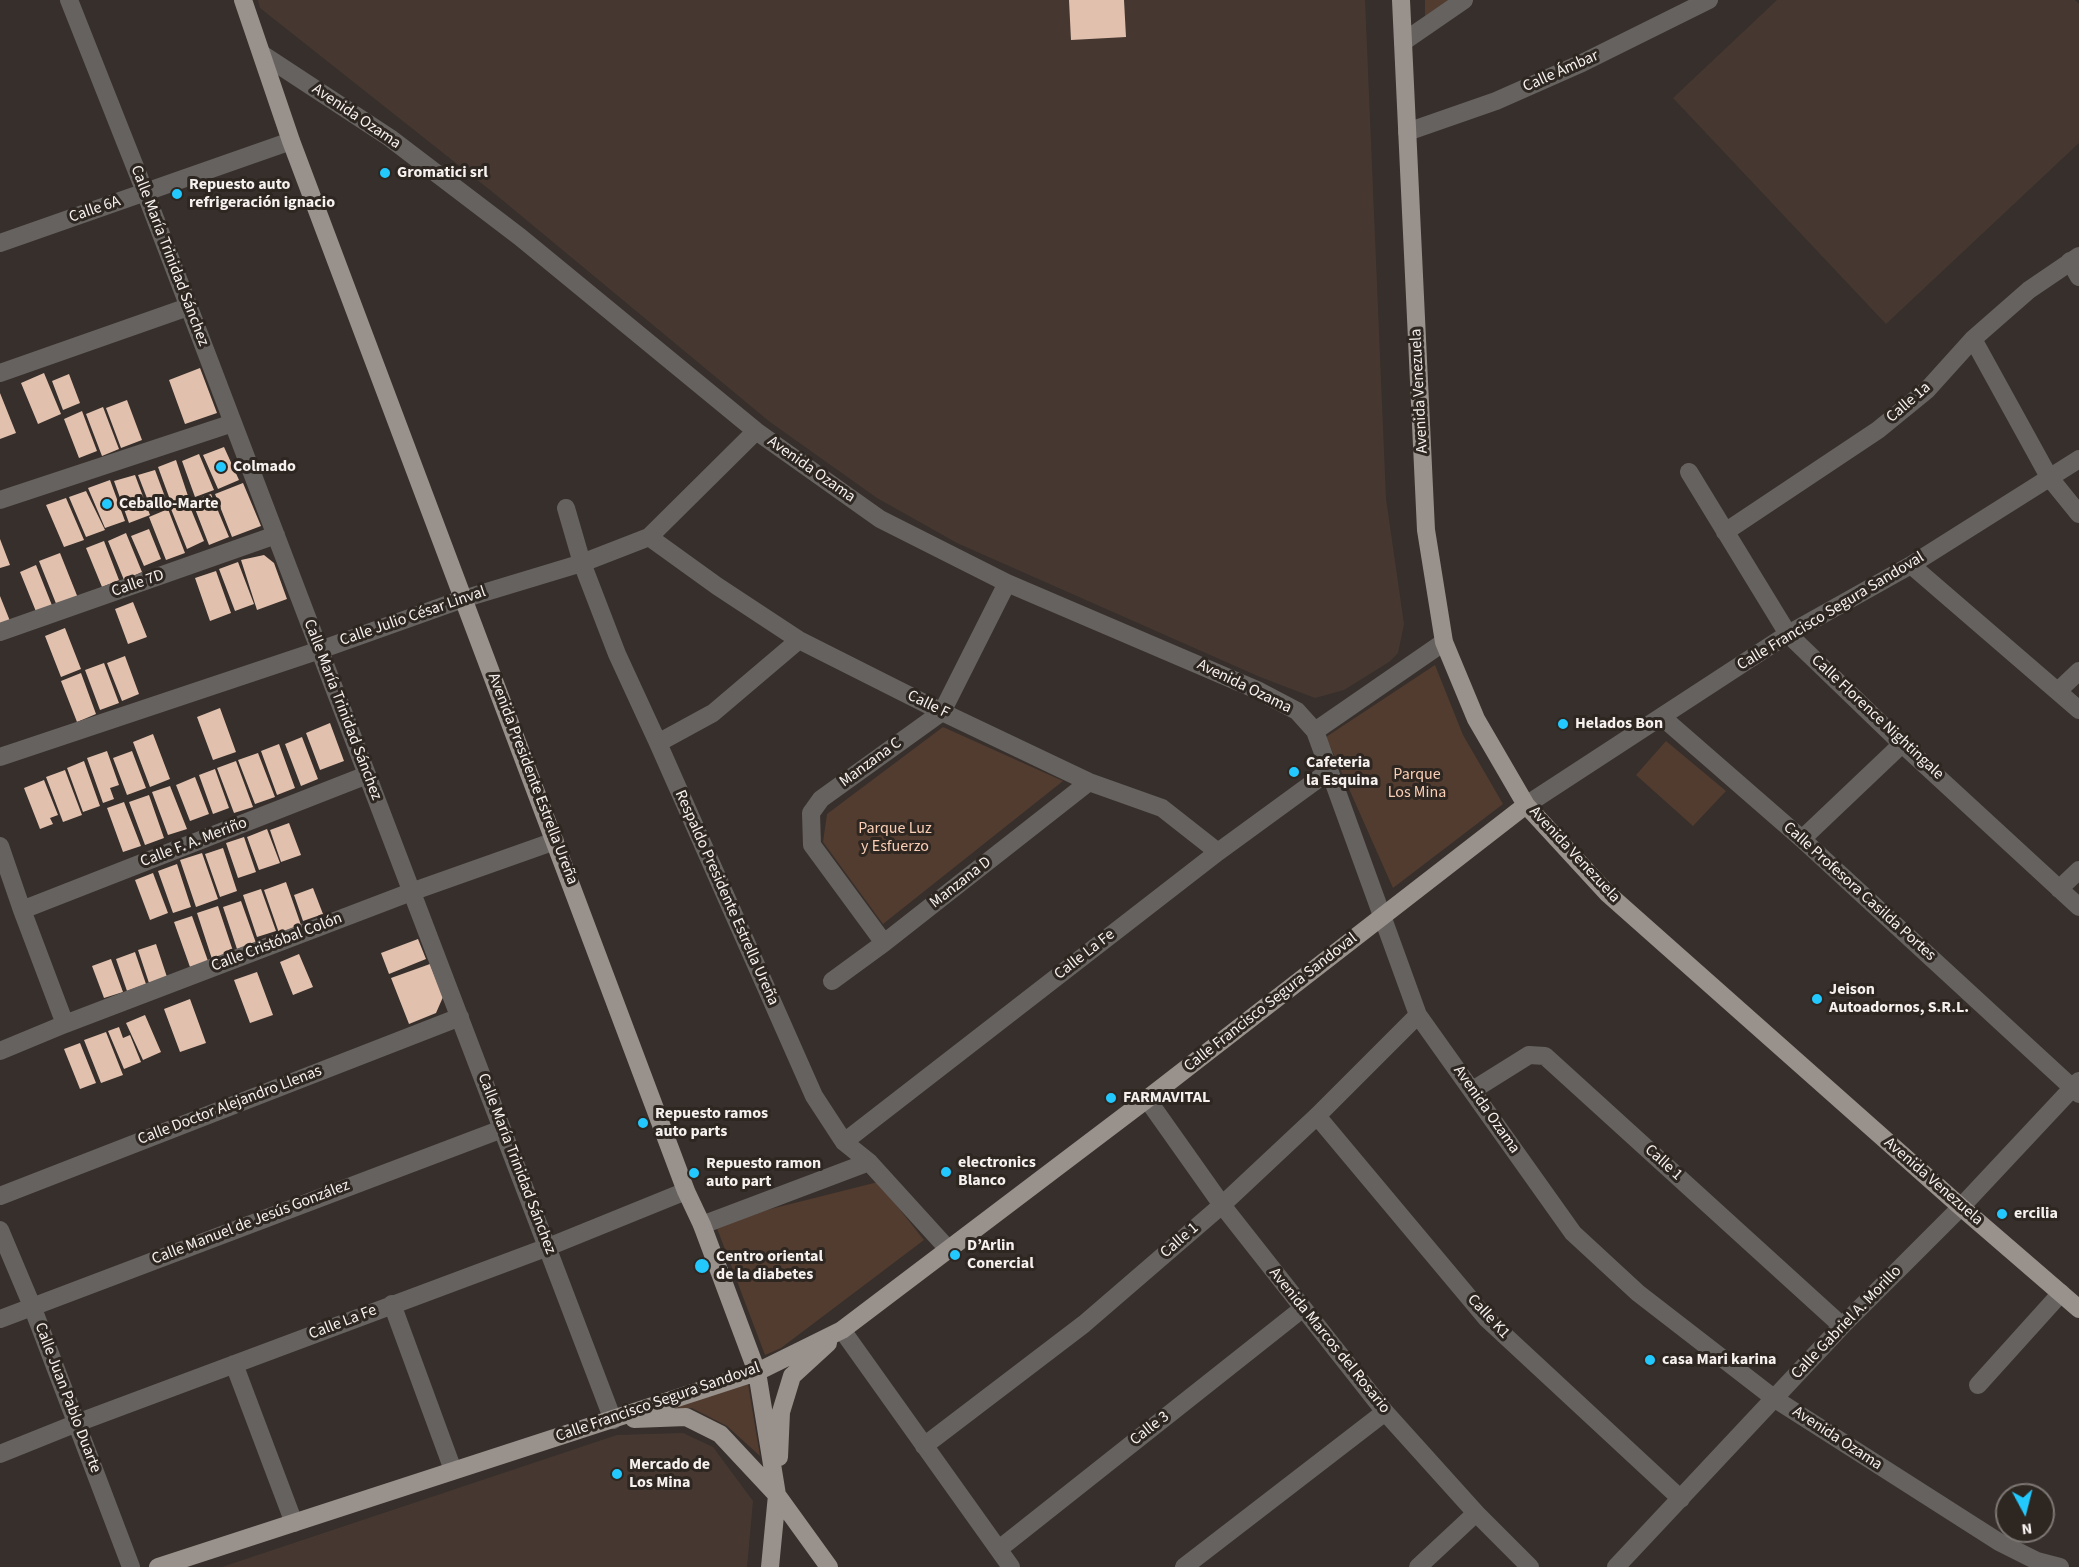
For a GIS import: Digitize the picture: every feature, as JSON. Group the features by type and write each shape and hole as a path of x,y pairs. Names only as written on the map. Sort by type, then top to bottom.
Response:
{"main road":[{"name":"Avenida Presidente Estrella Ureña","path":"243,0 291,141 686,1191 702,1225 757,1372 777,1495 770,1567"},
{"name":"Avenida Venezuela","path":"1401,0 1426,530 1444,642 1476,719 1526,805 1607,893 1961,1207 2078,1306"},
{"name":"Calle Francisco Segura Sandoval","path":"158,1567 757,1372 842,1330 1147,1099 1526,805"},
{"path":"777,1495 781,1412 792,1376 842,1330"},
{"path":"613,1420 686,1417 720,1434 777,1495 829,1567"}],"street":[{"name":"Calle María Trinidad Sánchez","path":"69,0 145,192 613,1420"},
{"path":"1403,42 1464,0"},
{"name":"Calle Ámbar","path":"1407,132 1496,101 1582,63 1704,1"},
{"name":"Avenida Ozama","path":"262,54 390,138 520,237 756,430 880,519 1007,583 1257,690 1297,711 1315,731 1418,1016 1573,1233 1638,1293 1775,1399 1999,1542 2037,1564 2060,1567"},
{"name":"Calle 6A","path":"0,243 291,141"},
{"path":"2074,258 2079,277"},
{"name":"Calle 1a","path":"1725,532 1878,430 1927,390 1974,339 2029,290 2074,258"},
{"path":"0,373 188,307"},
{"path":"1974,339 2049,477 2079,514"},
{"path":"0,500 233,423"},
{"name":"Calle Julio César Linval","path":"0,757 320,650 463,599 582,563 649,537 756,430"},
{"name":"Calle Francisco Segura Sandoval","path":"1526,805 1788,634 1911,565 2079,459"},
{"name":"Calle Florence Nightingale","path":"1689,472 1788,634 1902,744 2079,907"},
{"name":"Respaldo Presidente Estrella Ureña","path":"566,508 582,563 617,654 814,1096 844,1142 869,1162 949,1250"},
{"name":"Calle 7D","path":"0,632 276,535"},
{"name":"Calle F","path":"649,537 717,586 799,640 1089,782 1162,808 1218,852"},
{"path":"1911,565 2079,710"},
{"name":"Manzana C","path":"885,944 812,845 811,813 821,799 942,712 1007,583"},
{"path":"658,743 713,713 799,640"},
{"path":"1315,731 1444,642"},
{"path":"2058,691 2079,671"},
{"name":"Calle Profesora Casilda Portes","path":"1662,717 1802,839 2077,1088"},
{"path":"1802,839 1902,744"},
{"name":"Calle La Fe","path":"844,1142 1218,852 1329,771"},
{"name":"Calle F. A. Meriño","path":"22,910 367,775"},
{"name":"Manzana D","path":"832,981 885,944 1089,782"},
{"name":"Calle Cristóbal Colón","path":"0,1051 411,892 555,841"},
{"path":"0,846 65,1024"},
{"path":"2059,889 2079,870"},
{"name":"Calle 1","path":"924,1446 1084,1324 1222,1205 1317,1116 1418,1016"},
{"name":"Calle Doctor Alejandro Llenas","path":"0,1196 460,1017"},
{"name":"Calle 1","path":"1473,1090 1529,1055 1545,1056 1842,1326"},
{"name":"Calle Gabriel A. Morillo","path":"1616,1567 1842,1326 2077,1088"},
{"name":"Avenida Marcos del Rosario","path":"1147,1099 1222,1205 1385,1412 1476,1513 1530,1567"},
{"name":"Calle K1","path":"1317,1116 1487,1319 1681,1498"},
{"name":"Calle Manuel de Jesús González","path":"0,1319 502,1129"},
{"path":"702,1225 869,1162"},
{"name":"Calle La Fe","path":"0,1454 392,1304 548,1247 686,1191"},
{"name":"Calle Juan Pablo Duarte","path":"0,1230 32,1306 131,1567"},
{"path":"1977,1385 2061,1293"},
{"path":"392,1304 453,1470"},
{"name":"Calle 3","path":"999,1549 1302,1309"},
{"path":"842,1330 1011,1567"},
{"path":"234,1364 294,1523"},
{"path":"1184,1567 1385,1412"},
{"path":"1418,1567 1476,1513"}],"shaded area":[{"path":"258,0 1365,0 1386,499 1404,624 1398,653 1389,662 1344,690 1315,698 1260,677 957,543 877,498 770,422 495,194 260,8"},
{"path":"1777,0 2075,0 2079,4 2079,143 1886,324 1673,98"},
{"name":"Mercado de Los Mina","path":"683,1433 713,1447 753,1501 747,1567 222,1567 617,1435"}],"green space":[{"path":"1425,0 1451,0 1425,16"},
{"name":"Parque Los Mina","path":"1435,665 1463,735 1503,804 1393,888 1326,737"},
{"name":"Parque Luz y Esfuerzo","path":"943,727 1063,781 883,924 823,842 827,814"},
{"path":"1666,741 1726,791 1693,826 1636,775"},
{"path":"878,1182 924,1240 781,1348 765,1355 715,1223"},
{"path":"748,1384 760,1456 727,1426 692,1408 666,1410"}],"building":[{"path":"1069,0 1124,0 1126,37 1071,40"},
{"path":"200,368 217,413 185,424 169,380"},
{"path":"44,373 61,414 38,424 21,383"},
{"path":"69,374 80,403 63,410 52,381"},
{"path":"0,393 16,433 0,439"},
{"path":"127,400 142,440 121,448 106,408"},
{"path":"103,407 119,449 102,456 86,414"},
{"path":"82,411 97,451 79,458 64,419"},
{"name":"Colmado","path":"224,447 239,480 218,489 203,455"},
{"path":"199,454 214,490 195,497 182,461"},
{"path":"176,460 189,499 172,505 158,467"},
{"path":"155,470 168,505 152,511 138,475"},
{"path":"135,475 150,515 129,523 114,481"},
{"name":"Ceballo-Marte","path":"110,480 125,521 105,528 88,488"},
{"path":"243,483 261,526 232,537 215,494"},
{"path":"86,491 105,530 86,537 69,497"},
{"path":"211,494 229,537 209,545 192,501"},
{"path":"66,498 84,540 64,547 46,505"},
{"path":"188,502 204,541 187,549 171,509"},
{"path":"168,509 185,553 166,560 149,517"},
{"path":"149,529 161,559 144,566 131,536"},
{"path":"126,533 142,572 124,580 108,541"},
{"path":"0,539 10,565 0,568"},
{"path":"104,541 119,580 102,587 86,548"},
{"path":"60,553 78,598 57,606 39,561"},
{"path":"264,555 274,563 287,599 257,610 241,560"},
{"path":"238,562 254,604 235,611 219,569"},
{"path":"36,565 53,608 37,614 20,572"},
{"path":"216,571 231,613 210,621 195,578"},
{"path":"0,596 10,621 0,625"},
{"path":"133,602 147,637 128,644 115,609"},
{"path":"65,628 81,669 61,677 45,636"},
{"path":"125,656 139,694 122,701 107,663"},
{"path":"104,663 119,703 100,710 85,670"},
{"path":"81,673 96,714 77,722 61,681"},
{"path":"220,708 236,752 213,760 197,717"},
{"path":"330,723 344,761 320,770 306,733"},
{"path":"153,734 170,779 150,787 133,742"},
{"path":"302,737 318,779 301,786 285,744"},
{"path":"279,744 295,788 277,795 261,751"},
{"path":"107,751 119,785 110,788 114,799 103,803 87,758"},
{"path":"132,751 146,788 127,795 113,758"},
{"path":"258,753 275,797 255,804 238,760"},
{"path":"84,761 100,806 83,812 67,768"},
{"path":"236,761 253,807 234,813 217,768"},
{"path":"215,769 229,808 213,814 199,775"},
{"path":"65,770 82,815 63,822 46,777"},
{"path":"195,777 209,814 190,821 176,785"},
{"path":"44,780 58,815 50,818 53,824 40,829 24,788"},
{"path":"170,786 187,829 168,835 152,792"},
{"path":"149,795 164,838 145,845 129,802"},
{"path":"124,802 141,846 123,852 107,808"},
{"path":"289,823 301,855 281,862 270,830"},
{"path":"267,829 280,863 259,870 247,837"},
{"path":"244,837 256,872 238,878 226,843"},
{"path":"223,848 237,891 220,897 205,854"},
{"path":"202,853 218,899 196,907 180,860"},
{"path":"177,864 191,907 173,913 158,871"},
{"path":"153,873 168,913 150,920 135,880"},
{"path":"286,882 301,925 279,933 264,890"},
{"path":"313,888 323,914 303,921 294,895"},
{"path":"261,889 276,931 257,937 243,895"},
{"path":"241,901 256,943 237,949 223,907"},
{"path":"218,906 233,951 212,959 197,913"},
{"path":"192,916 208,961 190,967 174,922"},
{"path":"418,939 426,959 389,974 381,953"},
{"path":"156,944 167,977 149,983 138,950"},
{"path":"135,952 146,984 127,991 116,959"},
{"path":"299,954 313,987 293,995 280,962"},
{"path":"111,959 123,992 104,998 92,966"},
{"path":"430,964 443,997 436,1013 409,1024 391,978"},
{"path":"257,972 273,1015 250,1023 234,980"},
{"path":"190,999 206,1043 180,1052 164,1009"},
{"path":"145,1015 161,1052 143,1060 126,1023"},
{"path":"119,1027 123,1038 130,1035 141,1062 124,1069 108,1031"},
{"path":"106,1032 123,1075 101,1083 84,1040"},
{"path":"80,1043 96,1083 80,1089 64,1049"}],"place":[{"name":"Gromatici srl","path":"385,173"},
{"name":"Repuesto auto refrigeración ignacio","path":"177,194"},
{"name":"Colmado","path":"221,467"},
{"name":"Ceballo-Marte","path":"107,504"},
{"name":"Helados Bon","path":"1563,724"},
{"name":"Cafeteria la Esquina","path":"1294,772"},
{"name":"Jeison Autoadornos, S.R.L.","path":"1817,999"},
{"name":"FARMAVITAL","path":"1111,1098"},
{"name":"Repuesto ramos auto parts","path":"643,1123"},
{"name":"electronics Blanco","path":"946,1172"},
{"name":"Repuesto ramon auto part","path":"694,1173"},
{"name":"ercilia","path":"2002,1214"},
{"name":"D’Arlin Conercial","path":"955,1255"},
{"name":"Centro oriental de la diabetes","path":"702,1266"},
{"name":"casa Mari karina","path":"1650,1360"},
{"name":"Mercado de Los Mina","path":"617,1474"}]}
